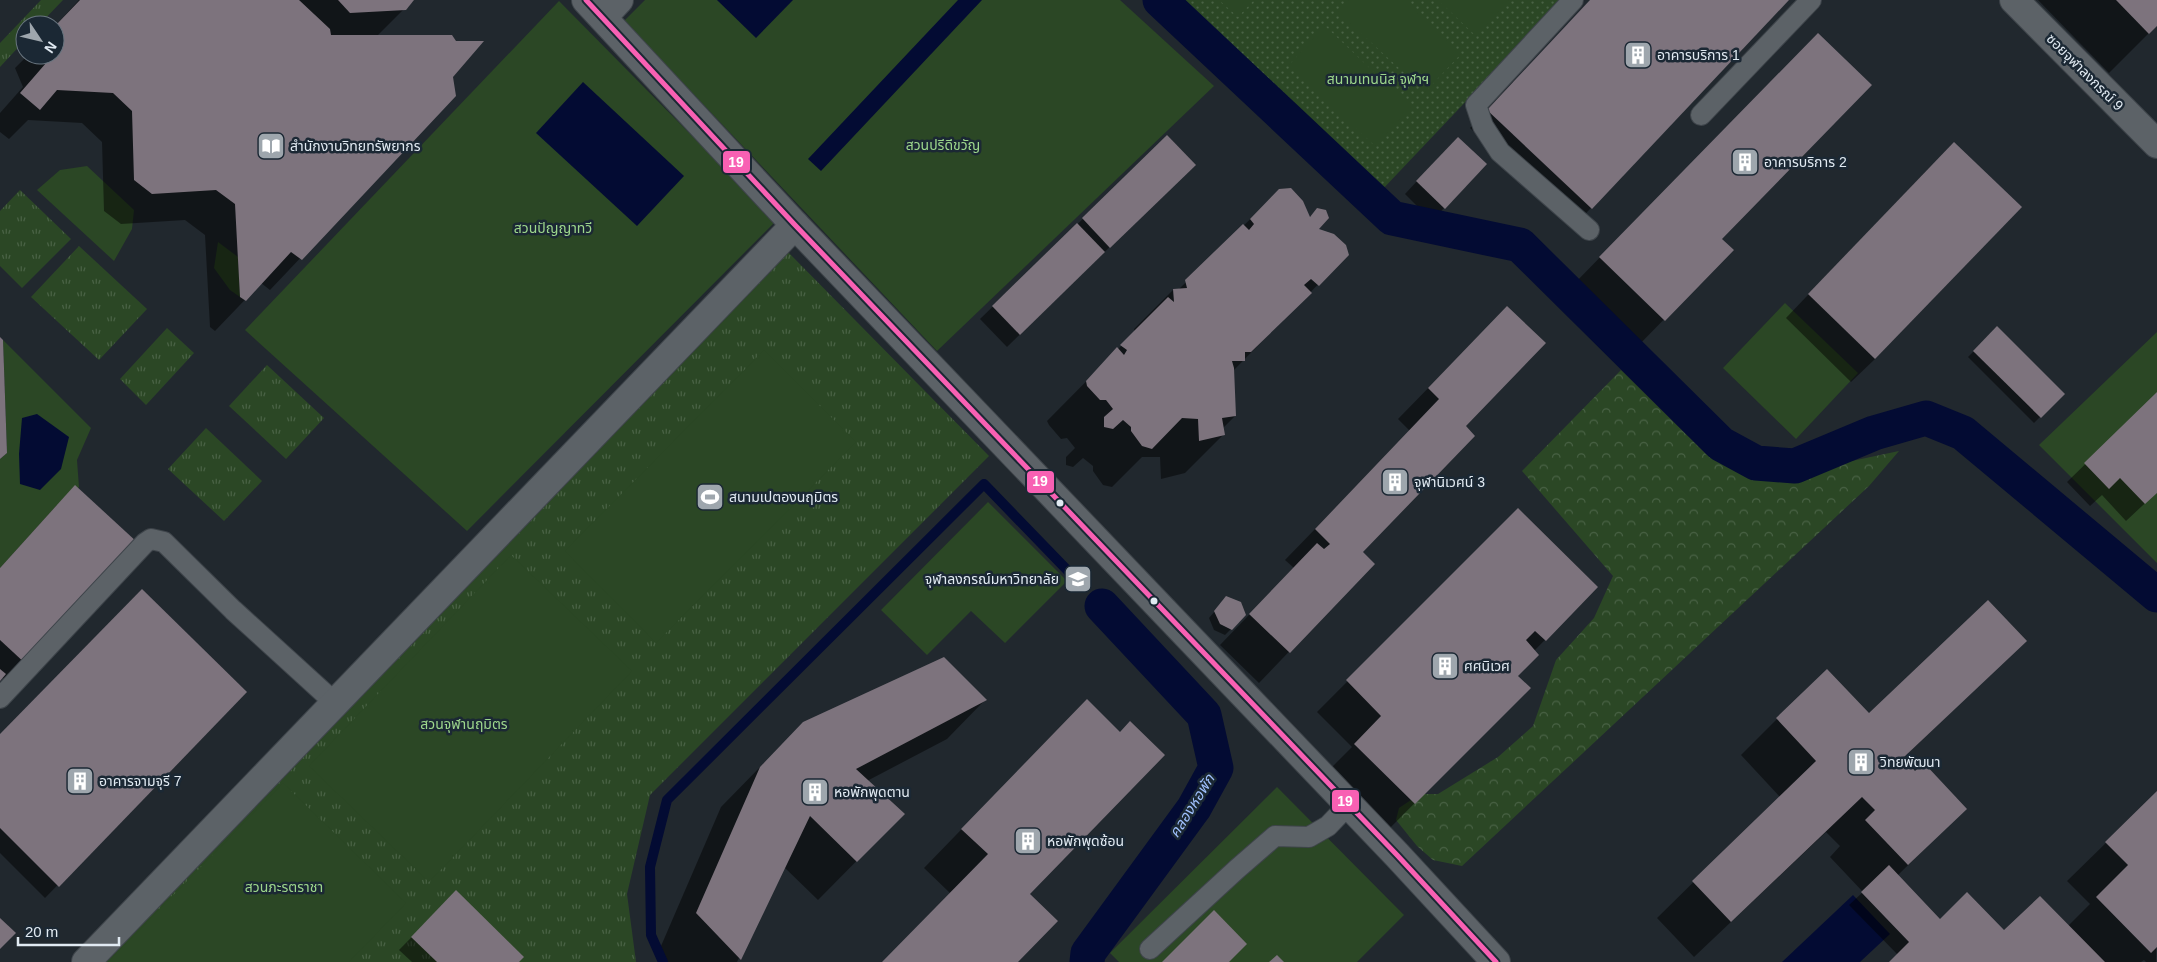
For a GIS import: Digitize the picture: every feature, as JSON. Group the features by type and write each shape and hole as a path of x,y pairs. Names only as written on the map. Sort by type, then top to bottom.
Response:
{"street":[{"name":"ซอยจุฬาลงกรณ์ 9","path":"2014,0 2156,140"},
{"path":"603,6 795,225 1349,804 1496,962"},
{"path":"86,962 334,702 795,225"}],"lane":[{"path":"1573,0 1476,105 1483,126 1500,152 1589,230"},
{"path":"1702,115 1811,0"},
{"path":"0,698 145,543 152,538 164,542 334,702"},
{"path":"1150,949 1275,836 1309,837 1328,826 1349,804"}],"green space":[{"path":"41,0 63,0 49,15 27,15"},
{"name":"สวนปรีดีขวัญ","path":"645,0 1120,0 1214,86 937,351 624,21"},
{"name":"สนามเทนนิส จุฬาฯ","path":"1178,0 1562,0 1380,192"},
{"path":"1219,0 1254,0 1238,17"},
{"path":"1349,0 1403,0 1461,54 1425,92 1338,12"},
{"path":"1438,0 1509,0 1476,36"},
{"name":"สวนปัญญาทวี","path":"559,1 776,221 467,531 245,330"},
{"path":"1325,26 1411,107 1375,146 1289,65"},
{"path":"15,27 15,51 0,67 0,43"},
{"path":"87,166 134,210 132,229 114,261 37,190 60,170"},
{"path":"20,190 71,239 22,288 0,266 0,211"},
{"path":"218,242 238,257 240,297 230,290 214,268"},
{"path":"79,246 147,309 99,360 31,297"},
{"path":"788,252 989,456 650,795 627,894 636,962 102,962"},
{"path":"1785,303 1858,373 1796,439 1723,368"},
{"path":"167,328 194,353 146,405 120,379"},
{"path":"2157,332 2157,563 2039,445"},
{"path":"3,340 91,428 77,460 79,487 0,576 0,459 7,453"},
{"name":"สนามเปตองนฤมิตร","path":"764,350 856,442 656,643 565,551"},
{"path":"267,365 324,418 286,459 229,406"},
{"path":"1621,370 1707,455 1755,474 1796,477 1847,462 1899,451 1869,486 1462,866 1433,860 1417,846 1396,820 1399,808 1420,794 1438,794 1498,757 1533,726 1556,660 1594,618 1613,576 1522,471"},
{"path":"206,428 262,481 224,521 168,469"},
{"path":"988,502 1067,581 1005,643 971,611 927,655 881,610"},
{"name":"สวนจุฬานฤมิตร","path":"511,555 632,671 429,882 309,766"},
{"name":"สวนภะรตราชา","path":"283,783 406,903 349,962 108,962"},
{"path":"1277,787 1404,915 1357,962 1119,962 1110,953"}],"water":[{"path":"717,0 793,0 756,38"},
{"path":"958,0 982,0 821,171 808,159"},
{"path":"583,82 684,176 637,226 536,133"},
{"path":"37,414 69,437 61,469 40,490 20,484 19,454 22,418"},
{"path":"1853,895 1890,934 1860,962 1782,962"}],"building":[{"name":"สำนักงานวิทยทรัพยากร","path":"80,0 299,0 330,29 331,35 452,35 456,41 484,41 453,77 456,96 302,260 291,252 246,301 240,297 235,204 216,190 152,194 134,180 132,111 113,93 57,90 40,110 20,93 44,65 65,65 65,16"},
{"path":"338,0 414,0 406,10 350,13"},
{"name":"อาคารบริการ 1","path":"1590,0 1789,0 1592,209 1487,110"},
{"path":"2116,0 2157,0 2157,26 2149,34"},
{"name":"อาคารบริการ 2","path":"1818,33 1872,85 1722,239 1734,250 1665,321 1599,257"},
{"path":"1167,135 1196,165 1110,248 1082,218"},
{"path":"1458,137 1487,164 1445,209 1416,181"},
{"path":"1954,142 2022,207 1875,359 1808,294"},
{"path":"1291,188 1303,201 1310,217 1317,208 1326,210 1329,218 1319,229 1334,234 1346,245 1349,255 1319,286 1311,279 1304,285 1312,293 1251,352 1245,352 1245,361 1232,361 1236,416 1222,418 1225,435 1199,441 1198,419 1182,418 1152,449 1142,446 1131,431 1131,427 1123,420 1113,429 1104,427 1104,417 1113,409 1106,400 1100,400 1087,386 1086,381 1117,347 1124,355 1127,350 1120,345 1168,297 1174,302 1173,289 1187,288 1185,280 1243,224 1249,230 1254,224 1250,219 1279,189"},
{"path":"1077,223 1105,252 1020,335 992,306"},
{"name":"จุฬานิเวศน์ 3","path":"1507,306 1546,343 1466,426 1475,436 1363,552 1375,564 1290,653 1249,614 1317,543 1324,549 1330,544 1315,529 1439,399 1428,388"},
{"path":"1997,326 2065,394 2041,418 1973,351"},
{"path":"0,337 3,340 7,453 0,459"},
{"path":"2157,392 2157,493 2145,504 2120,478 2109,489 2084,463"},
{"path":"75,485 138,543 27,665 0,640 0,568"},
{"name":"ศศนิเวศ","path":"1518,508 1598,587 1546,641 1535,631 1526,640 1539,655 1518,676 1531,688 1415,804 1354,744 1381,716 1346,680"},
{"name":"อาคารจามจุรี 7","path":"142,589 247,692 59,887 0,828 0,734"},
{"path":"1226,596 1241,602 1246,615 1232,630 1220,624 1214,611"},
{"name":"วิทยพัฒนา","path":"1988,600 2027,641 1903,758 1915,771 1924,763 1967,809 1908,865 1865,820 1875,810 1862,797 1731,922 1692,881 1816,761 1776,718 1827,669 1869,713"},
{"name":"หอพักพุดตาน","path":"944,657 987,700 856,769 905,814 857,862 810,816 741,960 696,913 760,767 803,722"},
{"path":"0,669 6,674 0,681"},
{"name":"หอพักพุดซ้อน","path":"1087,699 1120,732 1130,721 1165,755 1030,894 1058,921 1018,962 882,962 988,854 961,829"},
{"path":"2157,791 2157,947 2151,953 2096,897 2128,865 2105,842"},
{"path":"1889,865 1940,919 1967,892 2004,930 2040,896 2105,962 1889,962 1909,942 1861,892"},
{"path":"456,890 524,957 519,962 437,962 411,937"},
{"path":"1214,910 1247,944 1229,962 1162,962"},
{"path":"0,918 16,933 0,949"},
{"path":"1277,955 1284,962 1269,962"}],"waterway":[{"path":"1160,0 1392,218 1520,245 1721,444 1756,463 1795,466 1874,433 1926,418 1963,433 2157,595"},
{"path":"663,962 651,935 650,867 667,800 984,484 1070,573"},
{"name":"คลองหอพัก","path":"1087,962 1088,953 1194,808 1216,768 1204,715 1102,606"}],"transit line":[{"name":"19","path":"586,0 795,225 1397,855 1496,962"}],"place":[{"name":"อาคารบริการ 1","path":"1638,55"},
{"name":"สำนักงานวิทยทรัพยากร","path":"271,146"},
{"name":"อาคารบริการ 2","path":"1745,162"},
{"name":"จุฬานิเวศน์ 3","path":"1395,482"},
{"name":"สนามเปตองนฤมิตร","path":"710,497"},
{"name":"จุฬาลงกรณ์มหาวิทยาลัย","path":"1078,579"},
{"name":"ศศนิเวศ","path":"1445,666"},
{"name":"วิทยพัฒนา","path":"1861,762"},
{"name":"อาคารจามจุรี 7","path":"80,781"},
{"name":"หอพักพุดตาน","path":"815,792"},
{"name":"หอพักพุดซ้อน","path":"1028,841"}]}
